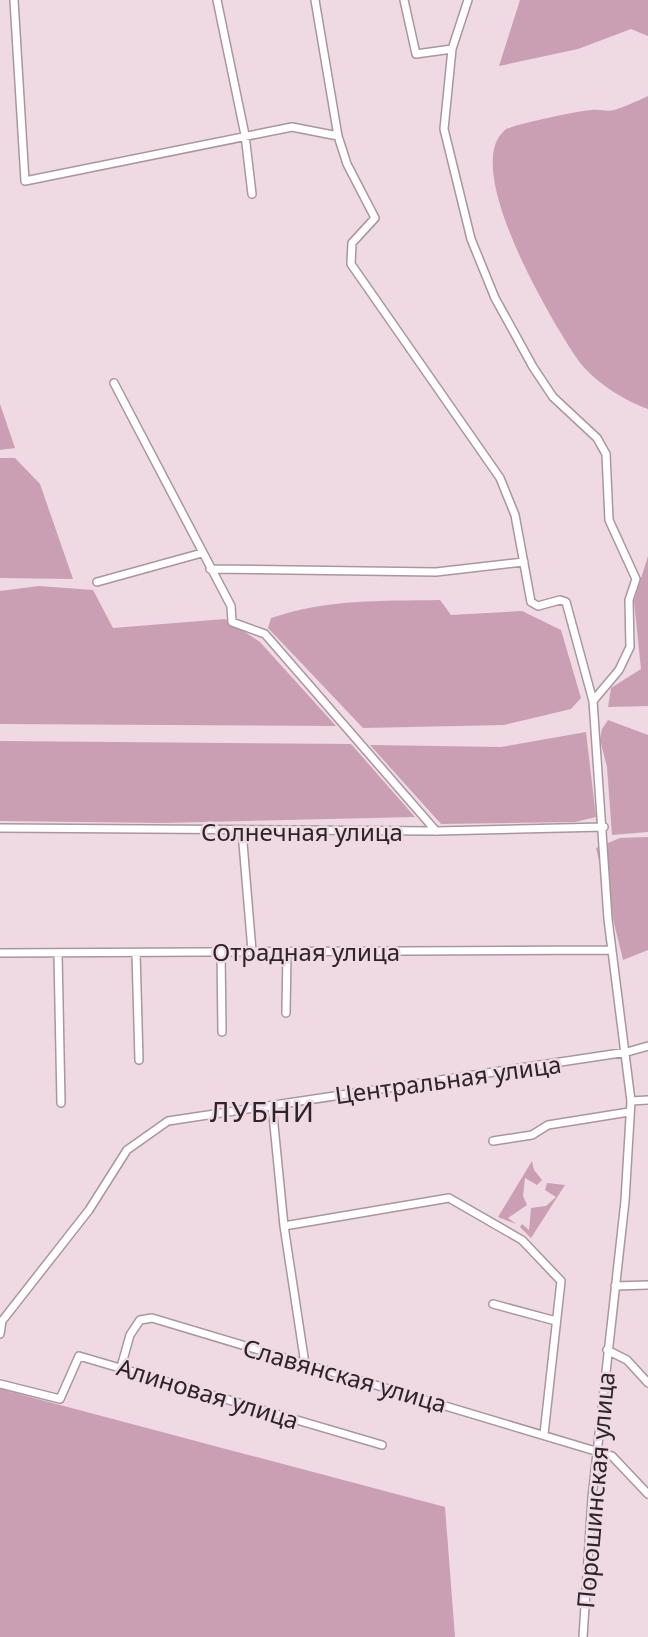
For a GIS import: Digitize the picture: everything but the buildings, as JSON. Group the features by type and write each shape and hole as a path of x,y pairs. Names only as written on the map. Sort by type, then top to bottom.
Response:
{"street":[{"path":"14,0 25,181 292,127 338,136"},
{"path":"217,0 245,135 253,194"},
{"path":"210,569 436,572 524,562 515,514 500,478 351,264 352,243 375,218 347,164 338,136 324,67 315,0"},
{"path":"404,0 416,54 452,50"},
{"path":"468,0 452,50 444,129 471,239 495,299 553,397 597,438 606,454 609,520 635,575 629,600 630,647 619,670 593,701"},
{"path":"114,383 172,489 231,606 232,622 265,634 436,831"},
{"path":"97,582 202,553"},
{"name":"Порошинская улица","path":"524,562 531,602 538,606 560,600 566,602 593,701 612,950 627,1052 631,1101 625,1201 607,1347 583,1637"},
{"name":"Солнечная улица","path":"0,828 436,831 604,827"},
{"path":"242,831 252,951"},
{"name":"Отрадная улица","path":"0,953 612,950"},
{"path":"221,951 222,1032"},
{"path":"286,1013 287,951"},
{"path":"136,953 139,1060"},
{"path":"58,954 61,1103"},
{"name":"Центральная улица","path":"0,1334 1,1320 89,1210 127,1150 168,1121 627,1052 648,1046"},
{"path":"631,1101 648,1100"},
{"path":"272,1105 284,1226 305,1364"},
{"path":"493,1141 532,1135 548,1125 629,1112"},
{"path":"284,1226 449,1198 522,1240 561,1281 544,1434"},
{"path":"615,1286 648,1285"},
{"path":"493,1304 556,1321"},
{"name":"Славянская улица","path":"121,1367 130,1335 140,1320 152,1318 612,1456 648,1494"},
{"path":"607,1347 627,1360 648,1383"},
{"name":"Алиновая улица","path":"0,1385 60,1399 79,1356 382,1445"}],"shaded area":[{"path":"520,0 648,0 648,36 631,29 578,49 499,66"},
{"path":"648,96 648,409 608,388 590,373 576,357 548,311 514,244 501,208 494,176 494,149 505,130 510,128 575,112 614,110"},
{"path":"0,404 15,448 0,450"},
{"path":"0,458 15,458 40,484 73,579 0,578"},
{"path":"648,556 648,706 608,707 611,688 641,669 634,601"},
{"path":"39,586 93,590 113,628 225,619 260,642 336,726 0,724 0,591"},
{"path":"440,600 451,615 522,611 561,630 581,698 571,709 504,725 363,728 268,628 271,618 313,607 354,602"},
{"path":"608,720 648,735 648,832 612,835 607,767 600,740 602,729"},
{"path":"586,732 596,817 575,822 441,824 370,745 501,747"},
{"path":"0,741 351,744 415,817 163,823 0,821"},
{"path":"648,837 648,950 623,960 596,848 620,838"},
{"path":"532,1161 534,1170 542,1180 537,1185 525,1178 523,1196 527,1205 508,1218 516,1224 498,1217"},
{"path":"547,1183 565,1185 531,1238 520,1227 522,1224 529,1230 531,1208 546,1206 556,1197 545,1190"},
{"path":"0,1389 445,1507 455,1637 0,1637"}],"district":[{"name":"ЛУБНИ","path":"263,1111"}]}
